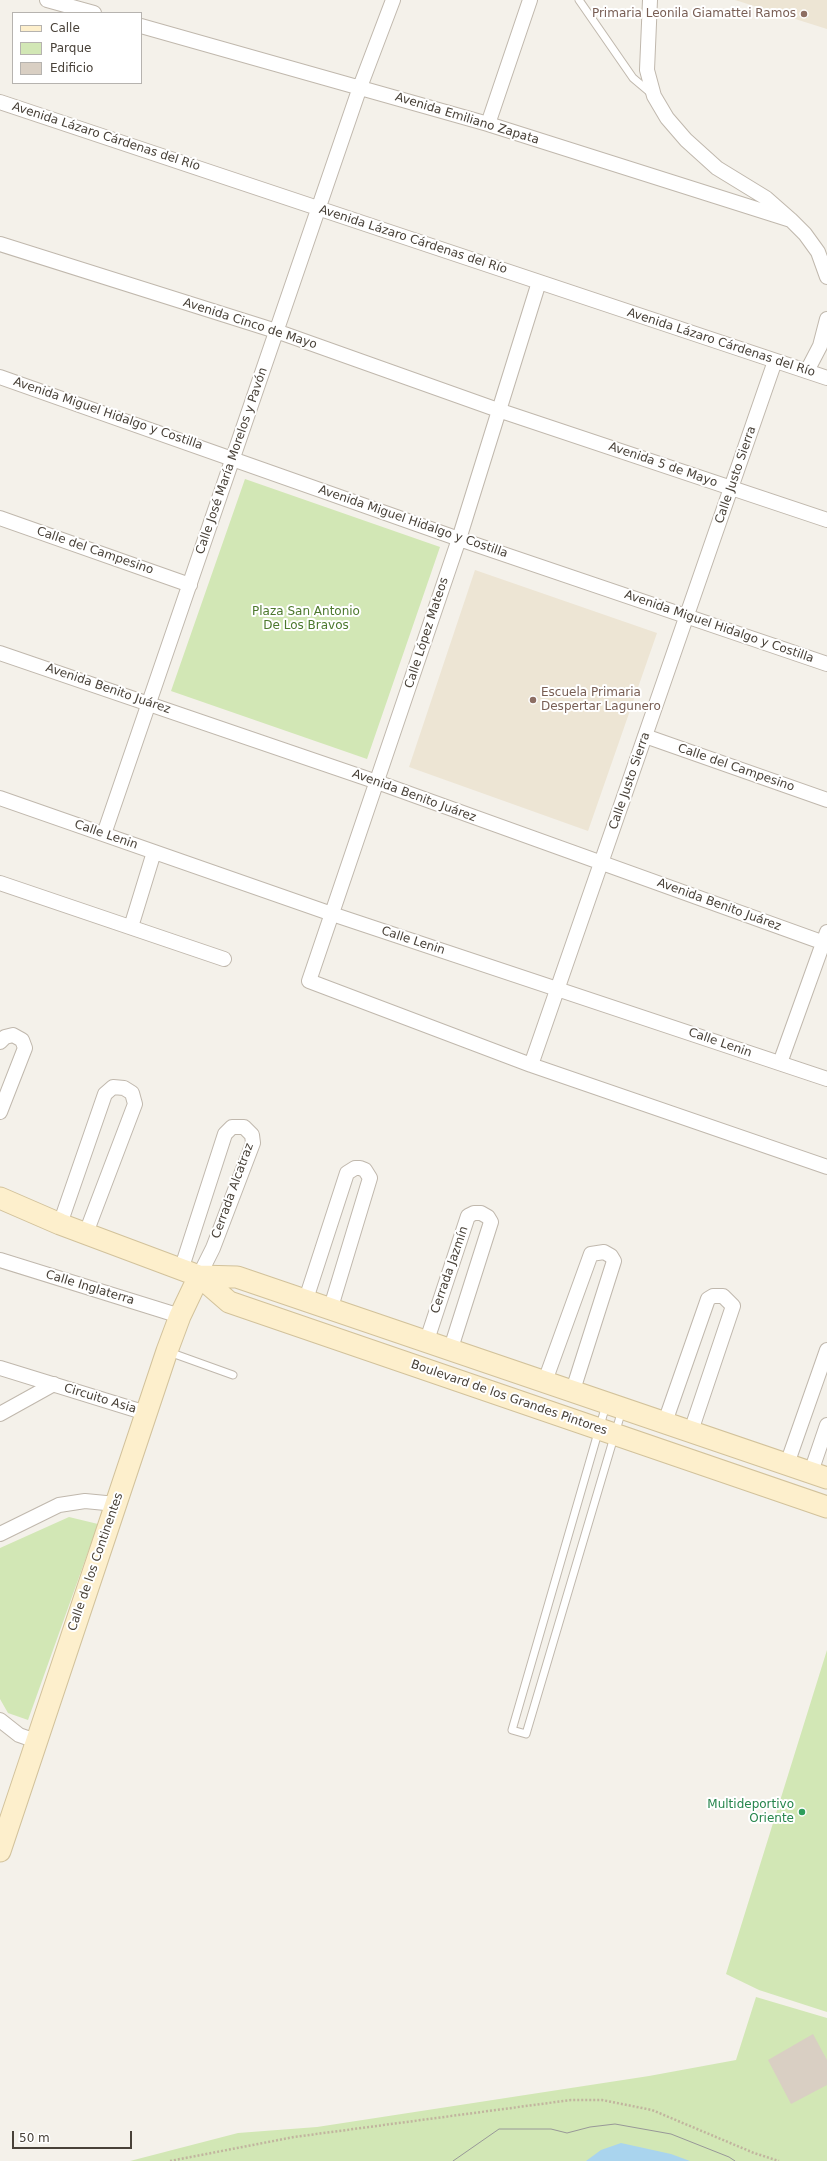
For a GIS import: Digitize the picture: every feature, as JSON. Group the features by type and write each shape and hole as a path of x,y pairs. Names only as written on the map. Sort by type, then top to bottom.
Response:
{"street":[{"path":"47,0 90,12"},
{"name":"Calle José María Morelos y Pavón","path":"104,834 318,208 360,87 393,0"},
{"path":"488,124 530,0"},
{"path":"650,0 647,70 654,96 667,118 700,154 717,168 766,198 791,220 805,234 818,252 827,277"},
{"name":"Avenida Emiliano Zapata","path":"142,26 488,124 791,220"},
{"name":"Avenida Lázaro Cárdenas del Río","path":"0,102 827,378"},
{"name":"Avenida Cinco de Mayo","path":"0,244 276,332 498,410"},
{"name":"Calle López Mateos","path":"531,1065 309,981 459,539 539,282"},
{"path":"807,371 820,346 827,319"},
{"name":"Calle Justo Sierra","path":"531,1065 776,361"},
{"name":"Avenida Miguel Hidalgo y Costilla","path":"0,376 459,539 827,664"},
{"name":"Avenida 5 de Mayo","path":"498,410 827,520"},
{"name":"Calle del Campesino","path":"0,518 190,585"},
{"name":"Avenida Benito Juárez","path":"0,653 377,782 601,863 826,939"},
{"name":"Calle del Campesino","path":"645,736 827,800"},
{"name":"Calle Lenin","path":"0,798 332,914 558,988 827,1079"},
{"path":"130,928 154,852"},
{"path":"0,883 224,959"},
{"path":"780,1064 826,939"},
{"path":"0,1042 5,1037 12,1035 22,1040 25,1048 0,1112"},
{"path":"531,1065 827,1167"},
{"path":"60,1224 105,1094 113,1087 124,1088 132,1093 134,1104 86,1233"},
{"name":"Cerrada Alcatraz","path":"232,1127 244,1127 252,1135 253,1143 213,1248 190,1273 225,1134 232,1127"},
{"path":"306,1299 347,1173 354,1168 360,1168 365,1170 370,1178 331,1307"},
{"name":"Boulevard de los Grandes Pintores","path":"0,1198 60,1224 190,1273 229,1302 827,1507"},
{"name":"Cerrada Jazmín","path":"426,1340 468,1216 474,1213 481,1213 491,1222 451,1348"},
{"path":"548,1374 591,1254 604,1252 611,1256 614,1261 575,1383"},
{"name":"Calle Inglaterra","path":"0,1260 180,1316"},
{"name":"Boulevard de los Grandes Pintores","path":"190,1273 237,1277 451,1348 548,1374 575,1383 615,1405 819,1475"},
{"name":"Calle de los Continentes","path":"1,1844 180,1316 190,1273"},
{"path":"665,1422 708,1299 713,1296 723,1296 733,1306 691,1431"},
{"path":"787,1464 827,1350"},
{"name":"Circuito Asia","path":"0,1368 146,1413"},
{"name":"Circuito Asia","path":"0,1414 54,1384"},
{"path":"819,1475 827,1425"},
{"path":"0,1534 59,1504 85,1501 116,1504"},
{"path":"0,1720 20,1735 36,1742"}],"lane":[{"path":"579,0 633,78 654,96"},
{"path":"167,1351 233,1375"},
{"path":"615,1405 606,1431 512,1730 526,1734 606,1431 615,1405"}],"path":[{"path":"170,2161 294,2137 571,2100 602,2100 652,2110 754,2153 778,2161"}],"shaded area":[{"name":"Primaria Leonila Giamattei Ramos","path":"735,0 827,0 827,29"},
{"name":"Escuela Primaria Despertar Lagunero","path":"475,570 657,633 588,831 409,767"}],"green space":[{"name":"Plaza San Antonio De Los Bravos","path":"245,479 440,547 367,759 171,691"},
{"path":"69,1517 98,1524 28,1720 8,1713 0,1699 0,1548"},
{"name":"Multideportivo Oriente","path":"827,1650 827,2012 759,1990 726,1974"},
{"path":"756,1997 827,2018 827,2161 130,2161 238,2133 317,2127 649,2076 736,2060"}],"water":[{"path":"621,2143 671,2154 690,2161 586,2161 601,2150"}],"building":[{"path":"813,2034 827,2060 827,2085 791,2104 768,2060"}],"tram line":[{"path":"453,2161 499,2129 551,2129 567,2133 590,2127 615,2124 671,2134 729,2157 735,2161"}],"place":[{"name":"Primaria Leonila Giamattei Ramos","path":"804,14"},
{"name":"Escuela Primaria Despertar Lagunero","path":"533,700"},
{"name":"Multideportivo Oriente","path":"802,1812"}]}
